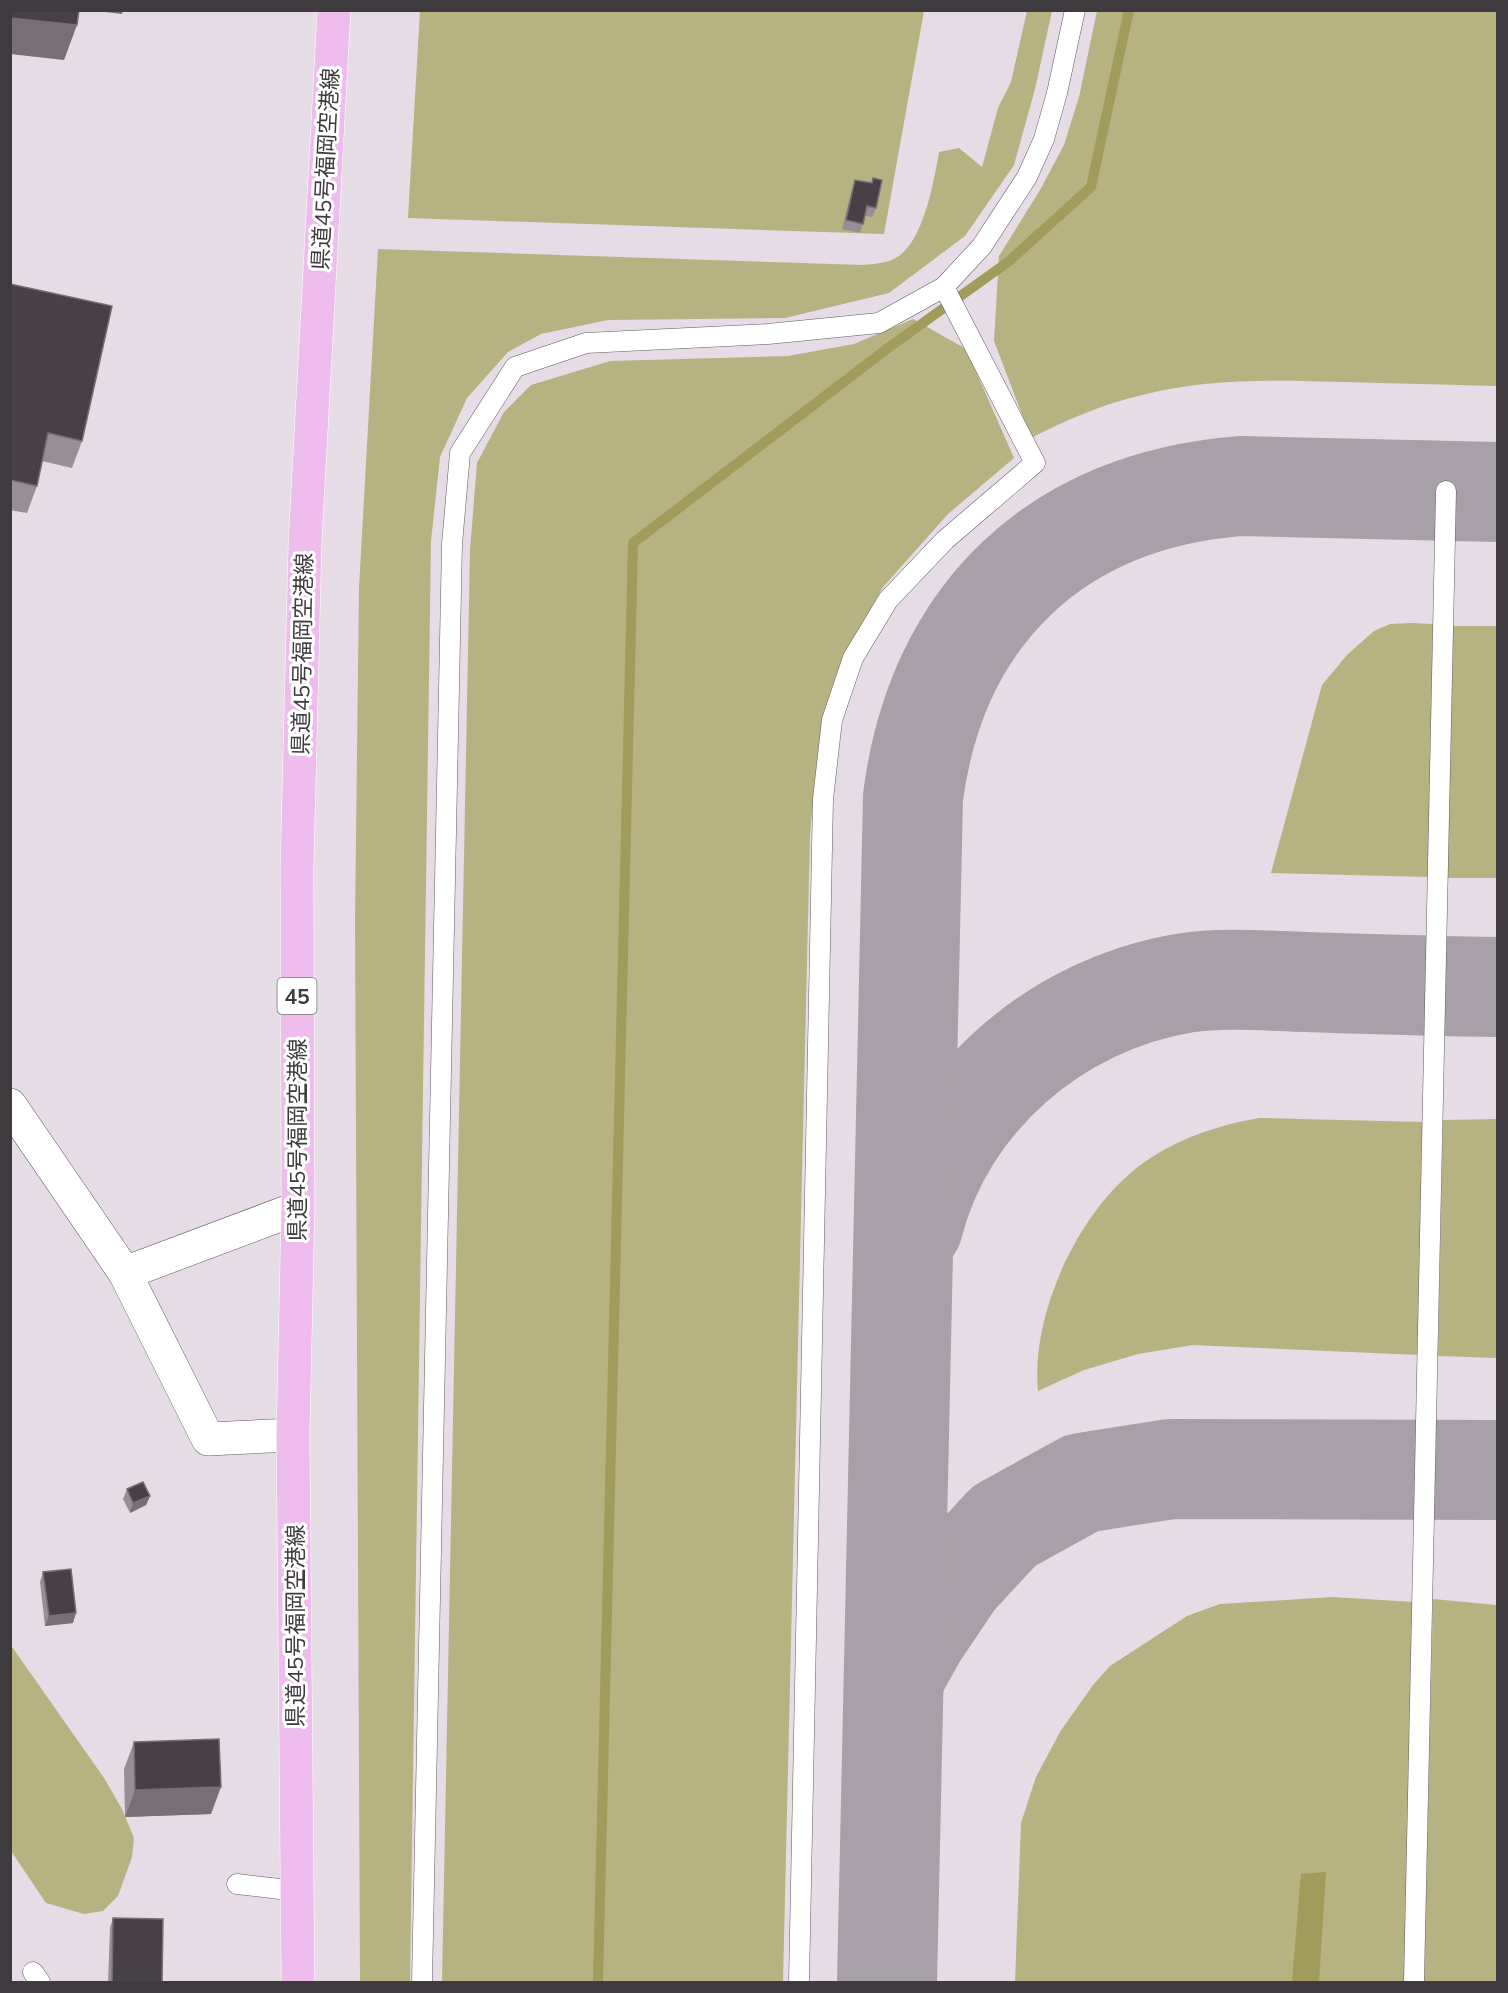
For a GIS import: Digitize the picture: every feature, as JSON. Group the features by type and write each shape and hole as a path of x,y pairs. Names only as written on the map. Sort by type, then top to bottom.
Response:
{"main road":[{"name":"県道45号福岡空港線","path":"298,1983 293,1435 298,1208 297,868 305,543 333,10"}],"street":[{"path":"10,1105 125,1273 208,1439 293,1435"},
{"path":"125,1273 298,1208"}],"lane":[{"path":"422,1983 452,543 460,453 515,367 575,346 586,343 768,334 879,323 944,288 982,246 1027,177 1044,139 1057,93 1075,10"},
{"path":"799,1983 824,799 832,720 853,658 888,600 945,540 1035,463 944,288"},
{"path":"1414,1983 1446,491"},
{"path":"237,1884 297,1891"}],"shaded area":[{"path":"420,11 924,11 884,234 408,218"},
{"path":"1027,11 1052,11 1035,89 1014,165 965,236 889,293 785,318 608,320 541,334 508,352 467,398 440,457 431,541 410,1982 360,1982 355,921 359,588 378,249 863,265 891,260 908,248 921,223 931,193 939,152 959,148 982,167 998,108 1011,82"},
{"path":"1097,11 1497,11 1497,386 1317,381 1216,383 1167,389 1113,403 1031,438 994,341 999,256 1040,190 1064,145 1079,97"},
{"path":"913,319 966,349 1014,458 948,514 883,587 852,641 818,750 810,835 783,1982 442,1982 470,550 477,463 504,412 531,385 610,361 788,356 854,344"},
{"path":"1390,624 1433,624 1428,877 1271,873 1322,685 1347,655 1374,631"},
{"path":"1453,626 1497,626 1497,878 1446,878"},
{"path":"1259,1118 1424,1122 1419,1355 1193,1345 1138,1354 1084,1370 1038,1391 1038,1360 1043,1327 1052,1293 1083,1229 1104,1200 1127,1176 1152,1157 1177,1143 1203,1132"},
{"path":"1497,1119 1497,1358 1438,1356 1443,1120"},
{"path":"1332,1597 1414,1602 1406,1982 1015,1982 1021,1823 1036,1777 1060,1732 1093,1685 1110,1666 1187,1616 1220,1604"},
{"path":"1433,1599 1497,1605 1497,1982 1424,1982"},
{"path":"10,1644 104,1778 122,1809 134,1838 132,1857 118,1896 103,1911 84,1914 46,1903 11,1851"},
{"path":"1326,1872 1319,1982 1292,1982 1301,1874"}],"building":[{"path":"10,10 79,10 77,25 10,18"},
{"path":"873,178 882,180 876,208 867,206 863,224 846,220 855,180 872,183"},
{"path":"10,284 112,306 82,441 48,433 37,486 10,480"},
{"path":"143,1482 150,1496 133,1503 127,1489"},
{"path":"71,1569 76,1613 49,1616 43,1572"},
{"path":"219,1739 221,1787 135,1790 134,1742"},
{"path":"113,1918 163,1919 162,1983 112,1983"}],"waterway":[{"path":"598,1982 633,543 888,348 1008,262 1091,187 1129,10"}],"taxiway":[{"path":"887,1982 913,797 926,732 948,673 979,622 1017,578 1063,542 1116,515 1175,496 1241,486 1498,492"},
{"path":"913,1226 929,1180 951,1137 979,1099 1013,1065 1051,1036 1093,1012 1138,994 1185,983 1215,980 1498,987"},
{"path":"894,1677 918,1634 955,1579 1004,1526 1082,1483 1171,1469 1498,1470"}]}
